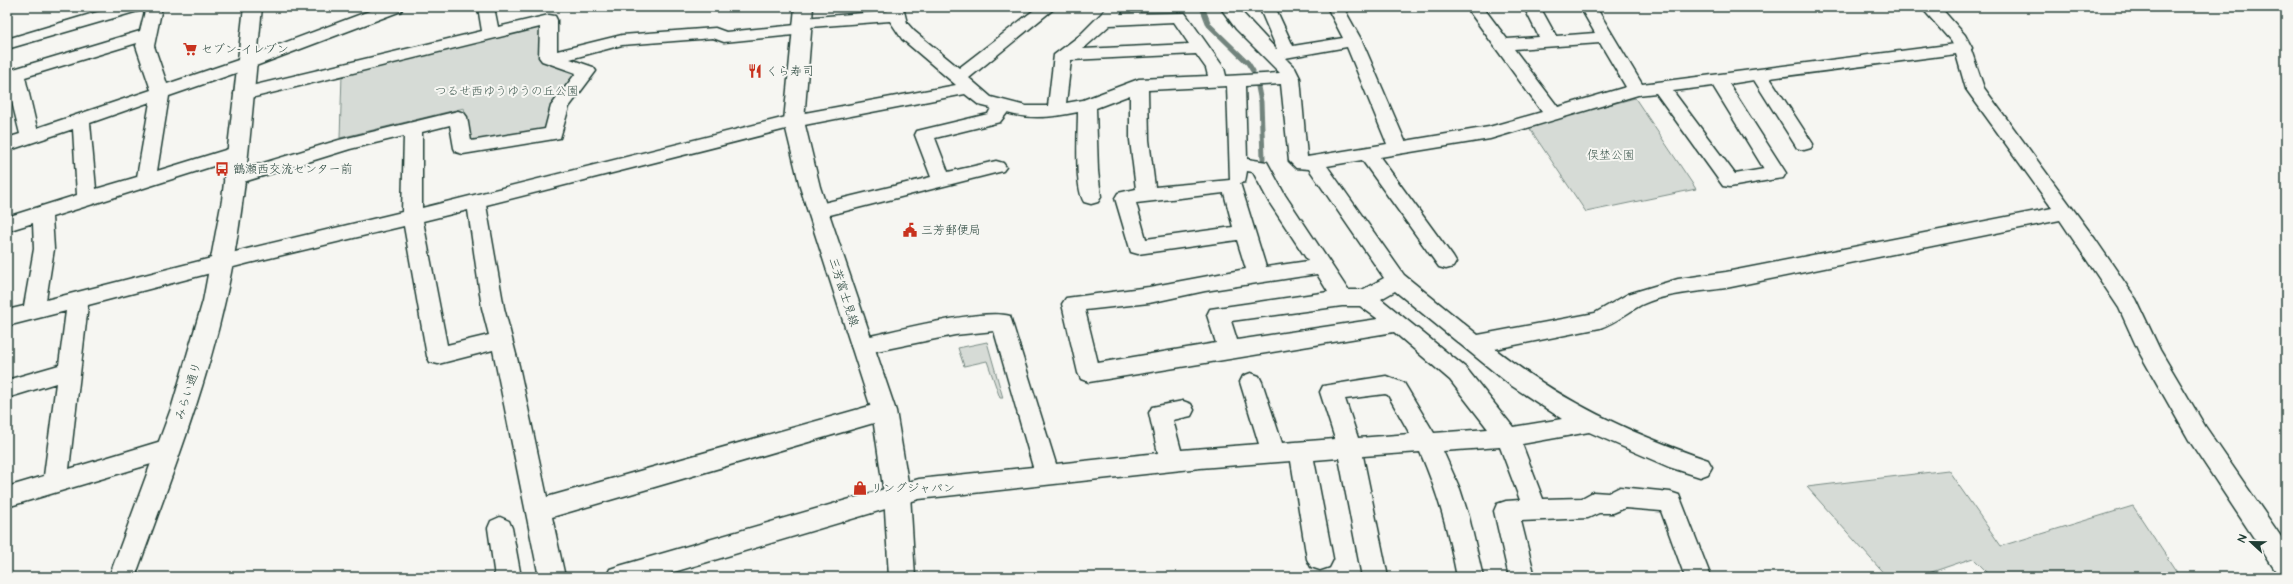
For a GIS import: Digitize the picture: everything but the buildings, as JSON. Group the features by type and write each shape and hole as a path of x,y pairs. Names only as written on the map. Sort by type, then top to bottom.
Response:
{"street":[{"path":"7,44 132,7"},
{"path":"146,180 161,92 145,46 154,7"},
{"name":"みらい通り","path":"122,577 184,406 202,350 222,264 233,189 235,153 253,7"},
{"path":"7,145 247,63 393,7"},
{"path":"486,7 491,33"},
{"path":"7,318 222,264 247,256 412,218 794,121 964,83 996,47 1020,32 1048,7"},
{"path":"1056,111 1063,55 1085,40 1118,7"},
{"path":"1228,7 1270,55 1289,72 1291,78 1298,161 1303,164 1490,132 1637,90 1964,48"},
{"path":"1267,7 1287,51"},
{"path":"1335,7 1353,41 1398,147"},
{"path":"1474,7 1552,114"},
{"path":"1532,7 1550,41"},
{"path":"1588,7 1637,90"},
{"path":"1930,7 1960,40 1964,48 1976,90 2063,213 2088,244 2129,305 2150,352 2197,433 2286,565"},
{"path":"552,58 622,40 715,32 724,36 803,20 896,11 899,24 908,35 985,101 1026,112 1056,111 1087,105 1139,85 1291,78"},
{"path":"1104,20 1179,18 1215,68 1218,81"},
{"path":"233,189 346,144 458,117 463,148 553,134 560,106 587,71 548,57 549,20 243,94"},
{"name":"三芳富士見線","path":"803,20 794,121 806,173 884,411 897,494 902,577"},
{"path":"30,137 11,76 148,34"},
{"path":"1502,45 1606,37"},
{"path":"1270,55 1353,41"},
{"path":"1063,55 1201,49"},
{"path":"1760,75 1804,144"},
{"path":"1661,87 1730,181 1776,173 1718,80"},
{"path":"1236,81 1238,178 1232,186 1147,194 1125,198 1138,247 1244,232"},
{"path":"1139,85 1138,130 1140,165 1147,194"},
{"path":"1087,105 1088,171 1091,197"},
{"path":"942,180 924,135 994,118 1002,106"},
{"path":"81,119 87,199"},
{"path":"413,128 412,218 438,356 502,340"},
{"path":"7,224 235,153"},
{"path":"1367,153 1446,262"},
{"path":"1314,162 1349,214 1397,280 1466,338 1560,407 1590,423 1677,460 1700,467"},
{"path":"1238,164 1260,166 1276,197 1342,298"},
{"path":"818,211 996,167"},
{"path":"1232,186 1244,232 1259,276"},
{"path":"476,201 493,308 502,340 552,577"},
{"path":"1476,344 1600,320 1635,299 1678,287 1726,280 2063,213"},
{"path":"34,310 44,249 42,214"},
{"path":"1322,266 1205,283 1149,295 1073,304 1089,373 1229,349 1388,326 1395,321"},
{"path":"1229,349 1218,315 1342,298 1365,298 1397,280"},
{"path":"1365,298 1458,374 1508,437 1535,509"},
{"path":"54,482 78,300"},
{"path":"862,346 955,327 1002,322 1047,473"},
{"path":"7,389 68,371"},
{"path":"1251,382 1273,452"},
{"path":"1375,577 1349,447 1331,392 1386,385 1396,389 1428,442 1453,503 1470,577"},
{"path":"1172,461 1160,413 1183,410"},
{"path":"538,510 884,411"},
{"path":"619,577 644,573 897,494 919,489 1047,473 1273,452 1508,437 1590,423"},
{"path":"7,497 168,449"},
{"path":"1301,450 1320,559"},
{"path":"1522,577 1506,511 1588,508 1594,502 1613,503 1620,497 1670,502 1698,577"},
{"path":"500,528 508,577"}],"green space":[{"name":"つるせ西ゆうゆうの丘公園","path":"546,26 542,59 578,72 544,132 470,141 464,108 340,138 342,74"},
{"name":"俣埜公園","path":"1635,98 1696,189 1586,212 1528,126"},
{"path":"987,342 1003,398 1000,398 987,361 964,366 958,348"},
{"path":"1948,470 2001,546 2133,506 2180,577 1992,577 1973,558 1917,577 1887,577 1807,487"}],"waterway":[{"path":"1202,7 1209,25 1248,63 1253,71"},
{"path":"1258,87 1261,102 1263,158"}],"place":[{"name":"セブン-イレブン","path":"190,49"},
{"name":"くら寿司","path":"755,71"},
{"name":"鶴瀬西交流センター前","path":"222,169"},
{"name":"三芳郵便局","path":"910,230"},
{"name":"リングジャパン","path":"860,488"}]}
